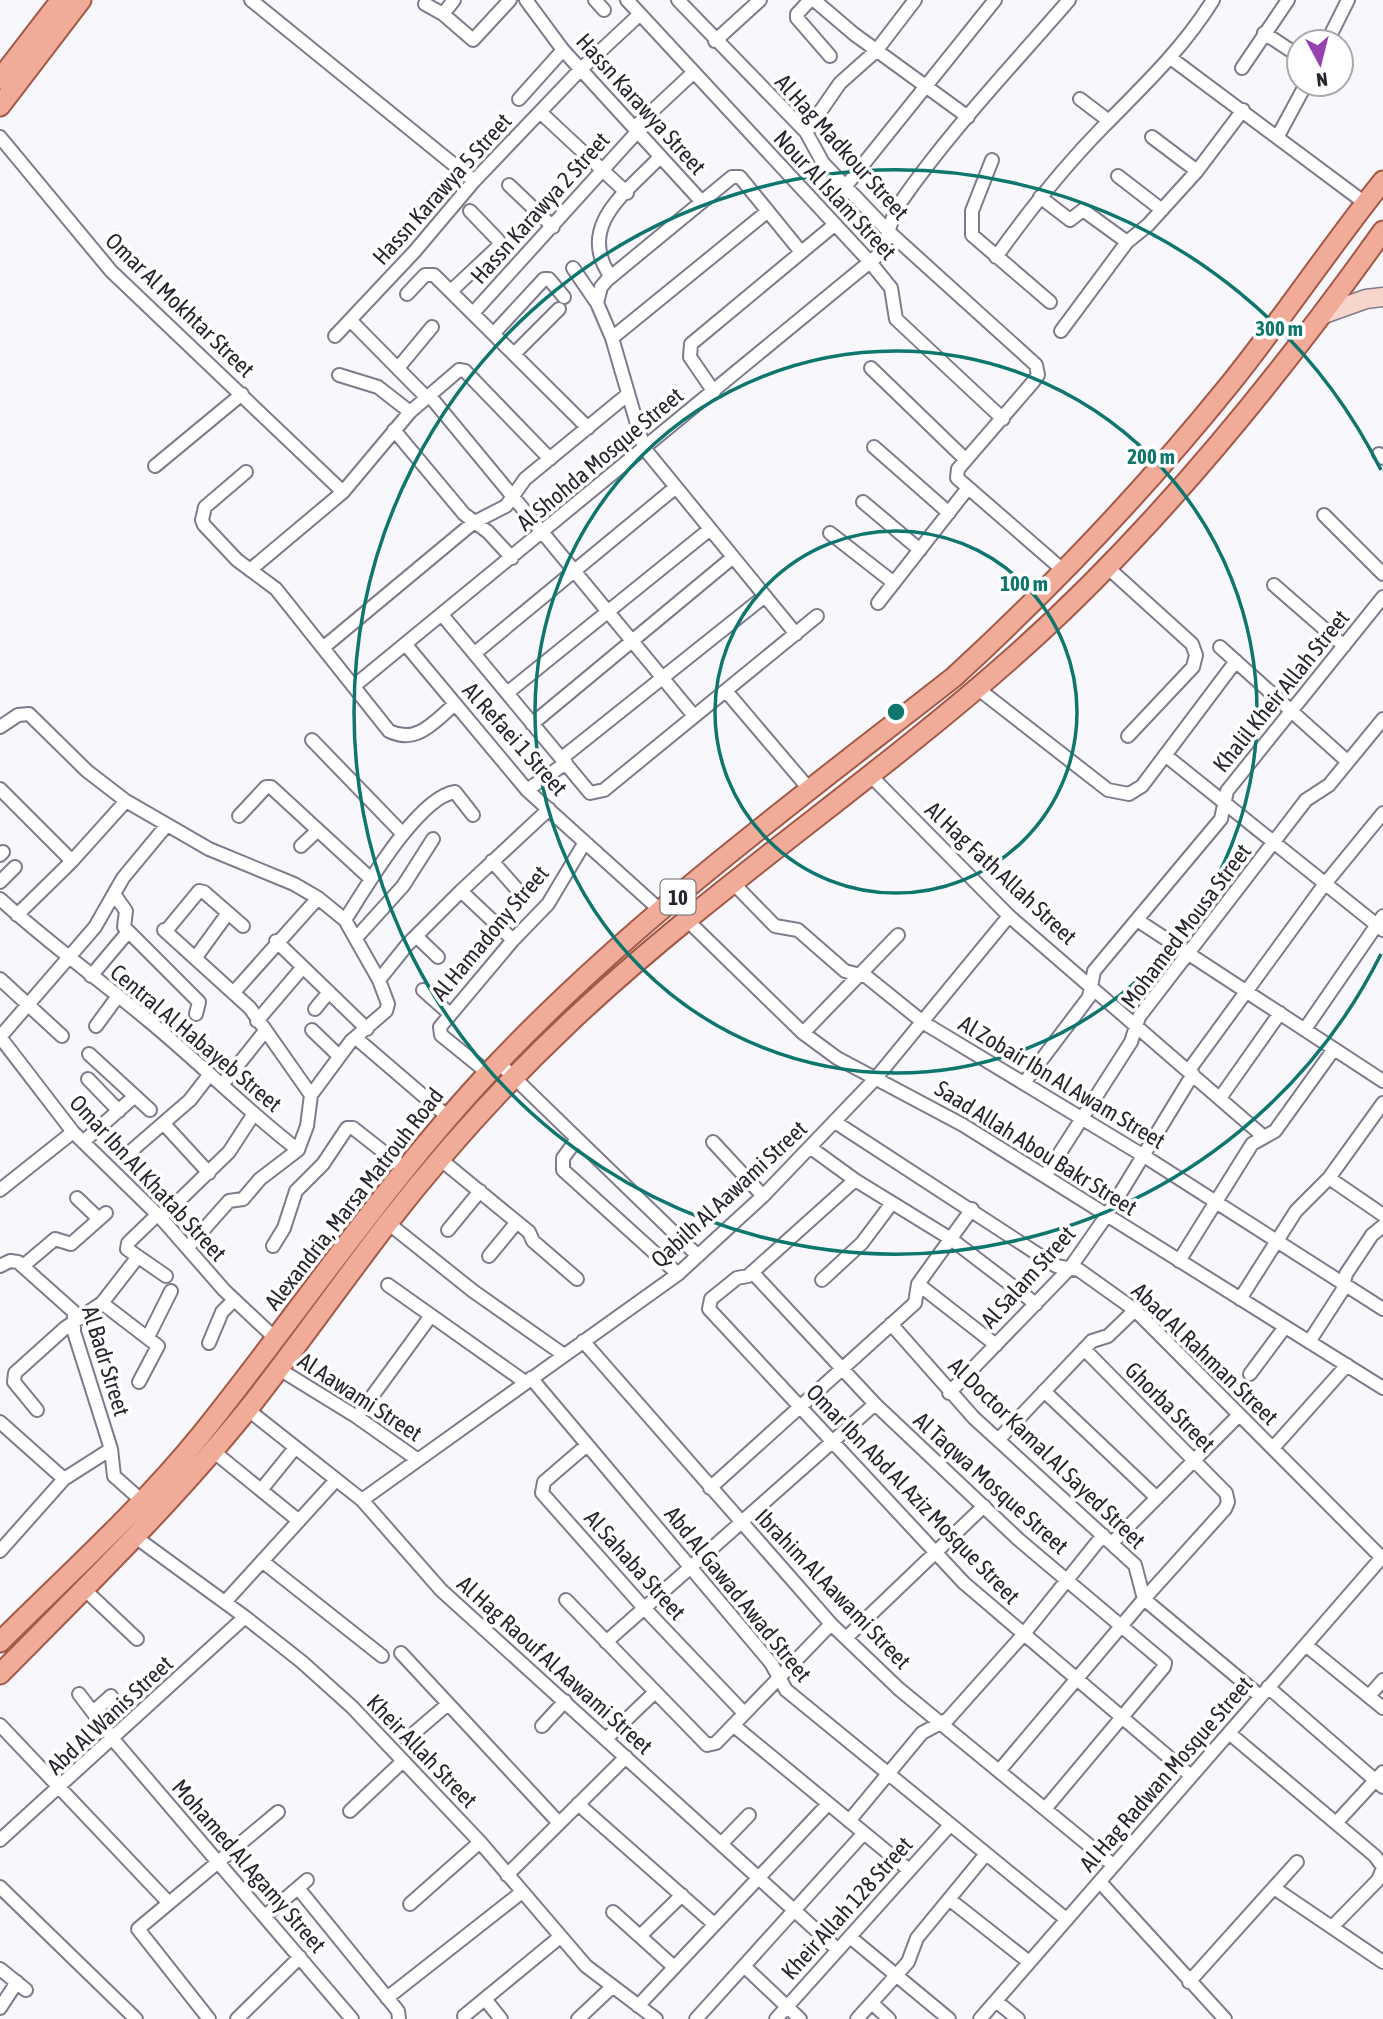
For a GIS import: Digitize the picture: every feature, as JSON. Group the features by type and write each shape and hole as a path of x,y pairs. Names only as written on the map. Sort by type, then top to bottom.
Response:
{"main road":[{"path":"0,106 9,76 61,0"},
{"path":"9,76 81,0"},
{"name":"Alexandria, Marsa Matrouh Road","path":"0,1642 141,1500 197,1439 404,1168 493,1068 553,1007 662,911 954,677 1049,587 1160,467 1230,383 1383,181"},
{"path":"1359,211 1382,235"},
{"name":"Alexandria, Marsa Matrouh Road","path":"0,1674 213,1451 279,1369 388,1223 440,1159 514,1077 589,1005 687,920 977,688 1068,606 1107,566 1253,401 1382,235"},
{"path":"1049,587 1068,606"},
{"path":"1006,629 1024,647"}],"street":[{"path":"251,0 474,181"},
{"path":"443,14 454,0"},
{"path":"425,4 443,14 469,45 510,0"},
{"name":"Hassn Karawya Street","path":"526,0 580,70 702,202"},
{"name":"Nour Al Islam Street","path":"626,0 833,226 870,262 891,288 895,297 896,318 1003,419"},
{"name":"Al Hag Madkour Street","path":"678,0 806,132 823,163 889,232 1036,365 1038,375 1003,419"},
{"path":"715,41 760,0"},
{"path":"806,132 840,83 876,51 915,0"},
{"path":"845,187 995,0"},
{"name":"Al Shohda Mosque Street","path":"354,686 443,616 870,262 883,249 891,218 901,202 968,117 1069,0"},
{"path":"996,257 1040,197 1172,59 1213,0"},
{"path":"1242,68 1286,0"},
{"path":"1334,28 1348,0"},
{"path":"830,56 797,18 797,14 820,2 876,51 968,117"},
{"name":"Hassn Karawya 5 Street","path":"335,335 415,251 474,181 580,70 640,14"},
{"path":"1264,33 1285,47"},
{"path":"519,99 563,50"},
{"path":"1172,59 1278,136 1359,211"},
{"name":"Hassn Karawya 2 Street","path":"474,312 636,130 694,72"},
{"path":"1278,136 1298,98"},
{"path":"1080,99 1110,121"},
{"path":"1061,331 1127,242 1162,210 1197,171 1243,110"},
{"path":"540,112 627,193"},
{"name":"Omar Al Mokhtar Street","path":"0,137 111,271 343,492"},
{"path":"1152,137 1197,171"},
{"path":"611,277 599,256 598,232 605,217 660,157"},
{"path":"992,160 972,211 972,234 1051,302"},
{"path":"1118,176 1162,210"},
{"path":"597,303 601,286 611,277 702,202 737,177 801,252"},
{"path":"509,185 552,227"},
{"path":"1040,197 1070,220 1083,211 1127,242"},
{"path":"451,291 499,246 498,240 470,211"},
{"path":"612,338 768,211"},
{"path":"714,392 690,357 691,344 833,226"},
{"path":"573,268 597,303 612,338 644,449 796,634"},
{"path":"407,294 429,274 495,332 588,428"},
{"path":"495,332 544,279 549,279 561,303 515,353"},
{"path":"1321,315 1366,299 1383,298"},
{"path":"351,320 427,396 514,496 694,716"},
{"path":"398,368 432,327"},
{"path":"871,368 966,460"},
{"path":"250,570 343,492 410,412 454,372 465,371 550,459"},
{"path":"339,375 378,387 410,412"},
{"path":"155,466 242,394"},
{"path":"324,647 473,523 495,514 514,496 526,479 627,395"},
{"path":"1003,419 956,473 964,485 1063,571"},
{"path":"394,430 473,523 488,532 512,558"},
{"path":"874,447 949,513"},
{"path":"246,472 205,508 202,520 236,560 276,589 389,731 404,737 420,733 455,704"},
{"path":"878,603 949,513 964,485"},
{"path":"475,653 676,487"},
{"path":"863,502 920,550"},
{"path":"1324,514 1383,574"},
{"path":"507,693 709,530"},
{"path":"831,533 894,583"},
{"path":"531,724 733,558"},
{"path":"1107,566 1192,644 1196,655 1193,667 1128,736"},
{"path":"1274,585 1344,646"},
{"path":"527,790 765,596"},
{"name":"Khalil Kheir Allah Street","path":"1024,1083 1089,997 1094,971 1217,823 1227,791 1383,597"},
{"path":"443,616 590,793 599,793 817,616"},
{"name":"Al Refaei 1 Street","path":"406,645 527,790 662,911"},
{"path":"1220,647 1348,762"},
{"path":"977,688 1108,790 1129,794 1142,786 1236,661"},
{"path":"726,691 810,790"},
{"path":"0,727 18,715 29,714 87,771 126,801 166,826 318,898 345,920 379,980 388,1004 386,1011 339,1056 311,1095 305,1134 298,1150 260,1179 243,1199 229,1201 189,1246"},
{"name":"Mohamed Mousa Street","path":"1045,1176 1131,1042 1136,1024 1306,800 1329,785 1383,719"},
{"path":"312,740 403,834"},
{"path":"1165,755 1324,885 1381,924 1305,1029"},
{"name":"Al Hag Fath Allah Street","path":"869,775 1009,916 1091,984 1264,1137"},
{"path":"239,816 266,787 271,787 371,879"},
{"path":"0,789 72,861"},
{"path":"345,920 403,834 424,811 449,793 455,792 473,815"},
{"path":"17,915 72,861 126,801"},
{"path":"379,980 416,936 549,809"},
{"name":"Al Salam Street","path":"949,1393 1070,1268 1144,1156 1191,1072 1246,991 1324,885 1383,813"},
{"path":"0,1037 95,927 114,894 166,826"},
{"path":"301,846 318,830"},
{"path":"356,938 403,886 433,839"},
{"name":"Al Hamadony Street","path":"493,1068 441,1035 440,1027 513,940 548,904 585,842"},
{"path":"492,861 522,895"},
{"path":"0,882 15,867"},
{"name":"Al Zobair Ibn Al Awam Street","path":"733,883 775,926 798,930 845,971 867,977 924,1023 1144,1156 1383,1309"},
{"path":"461,891 513,940"},
{"path":"243,926 204,892 196,893 165,930 234,992 311,1095"},
{"path":"114,894 126,911 124,922 128,932 200,1002 196,1014"},
{"path":"234,992 276,941 318,898"},
{"name":"Central Al Habayeb Street","path":"0,899 67,958 118,996 210,1074 253,1115 298,1150"},
{"path":"197,957 228,913"},
{"name":"Qabilh Al Aawami Street","path":"362,1500 678,1274 698,1256 763,1196 876,1079 1009,916"},
{"name":"Saad Allah Abou Bakr Street","path":"687,920 803,1033 837,1058 910,1094 1383,1388"},
{"path":"1137,920 1383,1081"},
{"path":"91,976 128,932"},
{"path":"803,1033 898,935"},
{"path":"416,936 438,957"},
{"path":"276,941 367,1029"},
{"path":"222,1085 303,967"},
{"path":"0,979 62,1036"},
{"path":"423,990 450,1014"},
{"path":"315,1009 329,992"},
{"path":"96,1026 118,996"},
{"path":"1220,1098 1280,1013"},
{"path":"312,1030 339,1056"},
{"name":"Omar Ibn Al Khatab Street","path":"0,1037 73,1132 160,1216 234,1300 276,1339"},
{"path":"356,1038 448,1117"},
{"path":"1179,1261 1252,1144 1275,1131 1335,1049"},
{"path":"89,1054 150,1110"},
{"path":"493,1068 514,1077 698,1256"},
{"path":"130,1152 190,1100 210,1074"},
{"path":"88,1079 120,1111"},
{"path":"83,1142 135,1096"},
{"path":"1240,1299 1296,1211 1329,1178 1383,1103"},
{"path":"166,1276 137,1258 126,1246 209,1173 229,1152 253,1115"},
{"name":"Abad Al Rahman Street","path":"835,1122 1056,1266 1079,1270 1135,1310 1382,1557"},
{"path":"164,1124 209,1173"},
{"path":"273,1246 284,1228 296,1191 323,1164 347,1128 353,1128 404,1168"},
{"path":"0,1191 73,1132"},
{"path":"577,1139 563,1158 564,1170 678,1274"},
{"path":"713,1142 763,1196"},
{"path":"811,1148 855,1180 951,1238 1036,1304"},
{"path":"440,1159 517,1222 577,1279"},
{"path":"1329,1178 1383,1215"},
{"path":"752,1272 855,1180"},
{"path":"448,1230 480,1191"},
{"path":"0,1266 10,1261 23,1266 52,1241 59,1239 64,1244 71,1244 102,1216 77,1198"},
{"path":"822,1280 862,1243 892,1203"},
{"path":"710,1488 917,1300 918,1284 972,1209"},
{"path":"489,1256 517,1222"},
{"path":"388,1223 454,1277 564,1355"},
{"path":"1309,1342 1345,1284 1346,1274 1373,1235 1383,1226"},
{"path":"37,1410 13,1382 13,1377 75,1322 102,1303 137,1258"},
{"name":"Al Badr Street","path":"23,1266 74,1312 74,1332 111,1448 114,1476 141,1500"},
{"name":"Omar Ibn Abd Al Aziz Mosque Street","path":"752,1272 734,1280 710,1300 711,1311 964,1583 1191,1776"},
{"name":"Al Taqwa Mosque Street","path":"752,1272 875,1404 984,1506 1165,1665 1122,1718"},
{"path":"918,1284 996,1345"},
{"name":"Abd Al Gawad Awad Street","path":"388,1285 430,1317 528,1380 587,1445 771,1663 777,1679 786,1690 1066,1919"},
{"path":"148,1337 172,1292"},
{"path":"209,1343 218,1320 234,1300"},
{"path":"102,1303 148,1337 158,1349 139,1381"},
{"path":"998,1440 1084,1349 1095,1339 1108,1336 1135,1310"},
{"path":"357,1416 430,1317"},
{"name":"Al Doctor Kamal Al Sayed Street","path":"891,1324 949,1393 1137,1569 1144,1599"},
{"path":"1250,1374 1285,1327"},
{"name":"Ibrahim Al Aawami Street","path":"583,1341 846,1639 899,1689 1113,1865"},
{"name":"Ghorba Street","path":"1084,1349 1226,1493 1228,1502 1225,1509 1144,1599"},
{"path":"1273,1448 1347,1364"},
{"name":"Al Aawami Street","path":"279,1369 357,1416 418,1460"},
{"path":"1044,1391 1157,1498"},
{"path":"606,1642 875,1404"},
{"name":"Al Hag Raouf Al Aawami Street","path":"247,1409 362,1500 441,1590 838,1950"},
{"path":"849,1821 922,1733 942,1724 1023,1634 1067,1580 1107,1539 1157,1498 1239,1415"},
{"path":"0,1422 64,1479"},
{"name":"Al Sahaba Street","path":"587,1445 544,1482 541,1490 645,1608 744,1713"},
{"path":"0,1551 64,1479 111,1448"},
{"path":"261,1490 295,1448"},
{"path":"213,1451 299,1521"},
{"path":"225,1602 336,1480"},
{"path":"846,1639 984,1506"},
{"name":"Kheir Allah Street","path":"134,1536 246,1617 352,1707 480,1842 586,1966 656,2019"},
{"name":"Al Hag Radwan Mosque Street","path":"980,2019 1382,1557"},
{"path":"262,1561 382,1656"},
{"path":"84,1589 137,1639"},
{"path":"999,1771 1144,1599 1381,1780 1336,1823"},
{"path":"566,1600 701,1743 713,1744 831,1624"},
{"name":"Abd Al Wanis Street","path":"1,1838 59,1790 246,1617"},
{"path":"1307,1646 1383,1708"},
{"path":"401,1653 559,1823"},
{"path":"1369,1696 1383,1680"},
{"path":"606,1739 654,1693"},
{"name":"Mohamed Al Agamy Street","path":"79,1694 352,2019"},
{"path":"93,1712 111,1696"},
{"path":"542,1727 565,1701"},
{"path":"407,1739 448,1704"},
{"path":"1045,1810 1122,1718"},
{"path":"0,1724 59,1790 168,1902"},
{"path":"733,1725 909,1870"},
{"path":"1229,1733 1375,1856 1383,1868 1378,1880 1333,1926"},
{"path":"507,1875 626,1757"},
{"path":"351,1811 403,1761"},
{"path":"578,1804 714,1924"},
{"path":"638,2006 828,1804"},
{"path":"209,2019 138,1932 139,1928 217,1860 278,1812"},
{"path":"721,1844 749,1815"},
{"name":"Kheir Allah 128 Street","path":"776,2019 950,1825"},
{"path":"696,2019 864,1833"},
{"path":"410,1904 480,1842"},
{"path":"857,2019 908,1962 917,1938 986,1854"},
{"path":"1189,1982 1297,1862"},
{"path":"1100,1882 1225,2019"},
{"path":"265,1916 302,1884 398,2011 399,2019"},
{"path":"0,1887 135,2019"},
{"path":"1274,1888 1383,1962"},
{"path":"387,1998 522,1892"},
{"path":"640,1936 682,1895"},
{"path":"949,1899 1029,1962"},
{"path":"613,1912 674,1968"},
{"path":"464,2016 560,1937"},
{"path":"850,1937 949,2019"},
{"path":"237,2019 300,1957"},
{"path":"744,1966 800,2019"},
{"path":"0,1969 22,1986 0,2008"},
{"path":"578,2019 612,1987"},
{"path":"485,1998 501,2019"},
{"path":"996,2001 1018,2019"},
{"path":"872,2003 889,2019"}]}
